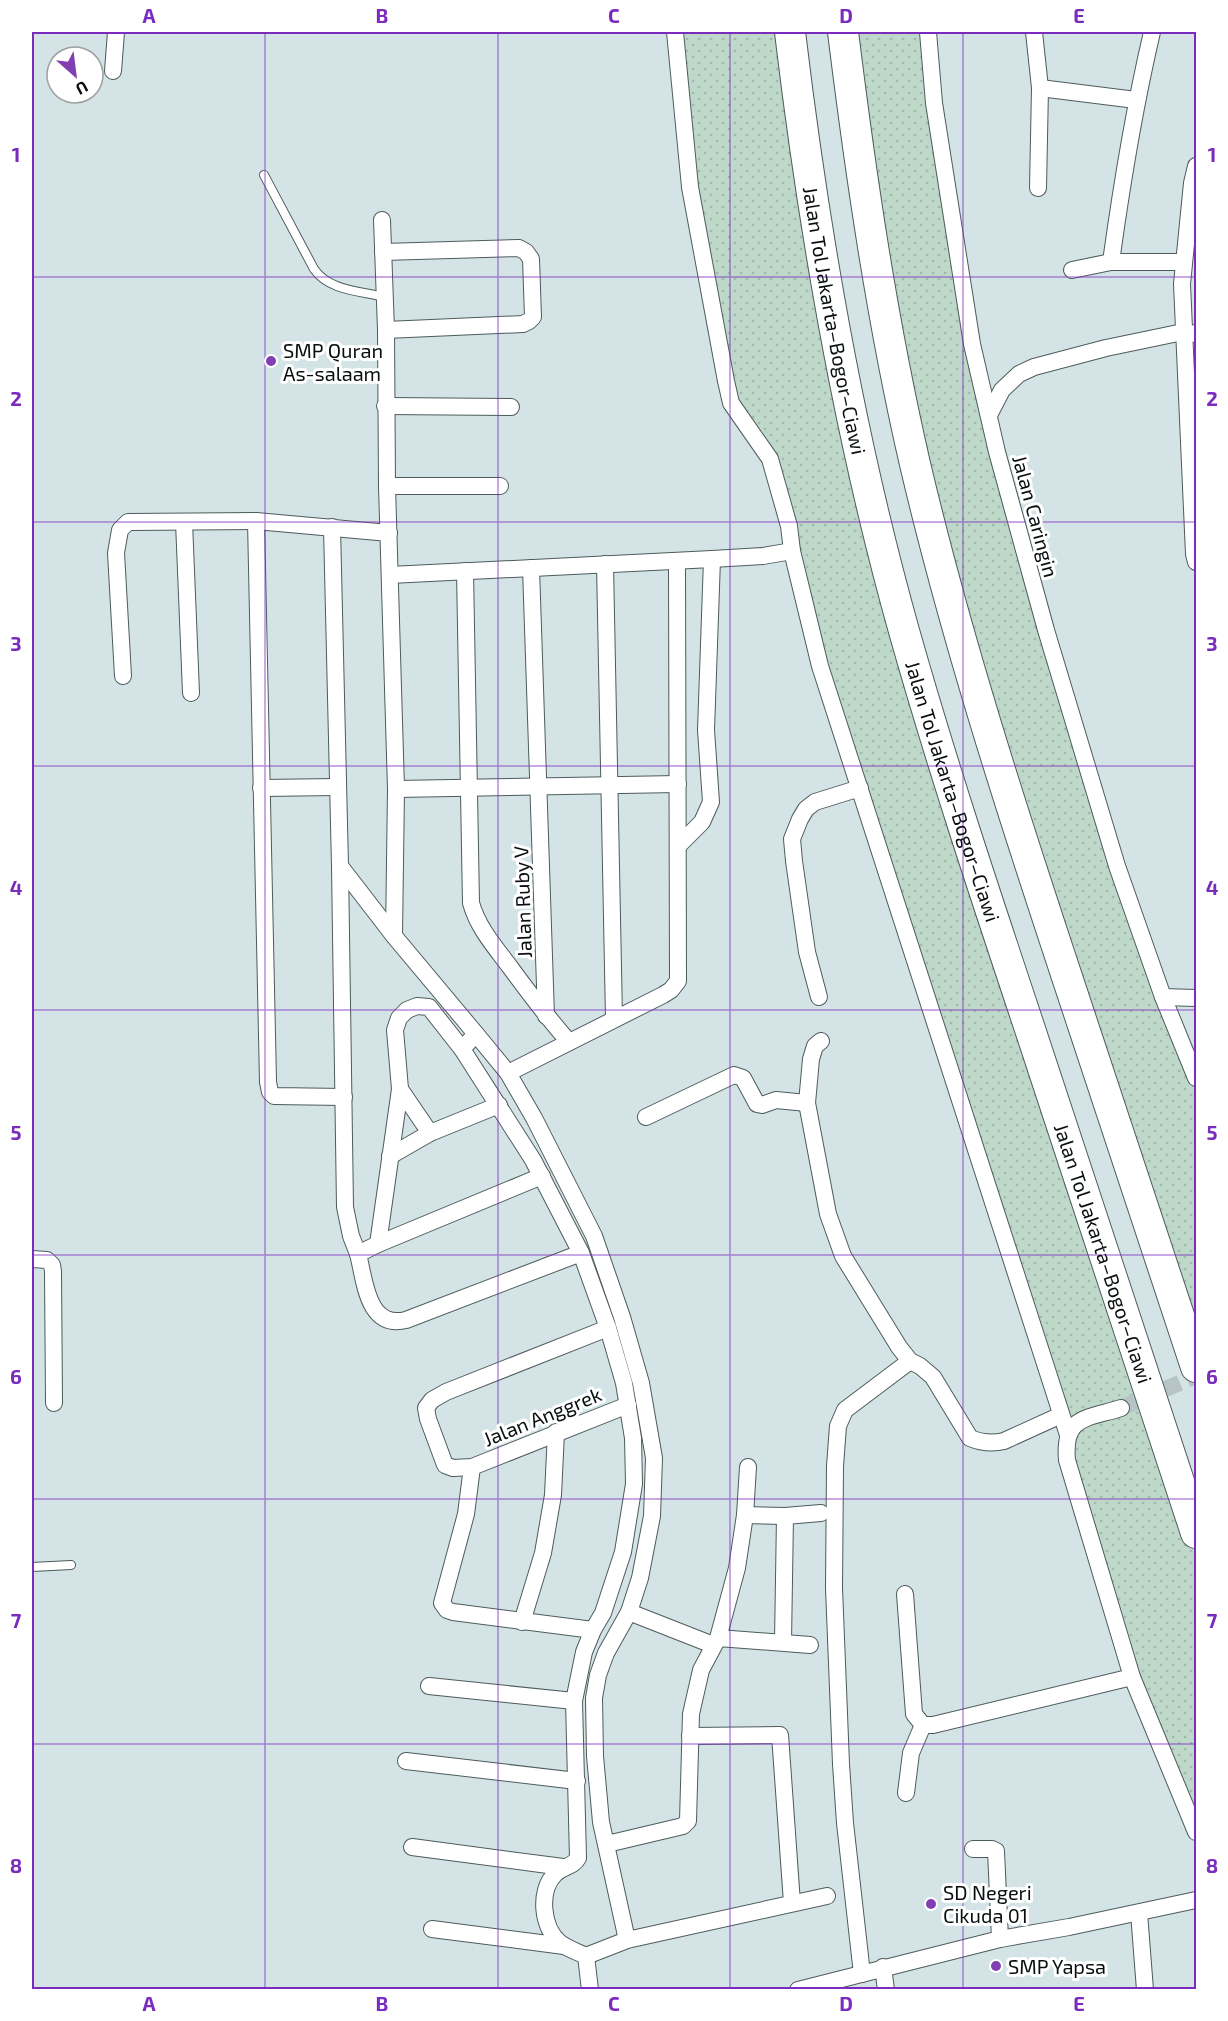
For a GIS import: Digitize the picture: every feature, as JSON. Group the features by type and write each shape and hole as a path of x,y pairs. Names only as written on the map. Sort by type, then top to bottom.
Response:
{"highway":[{"name":"Jalan Tol Jakarta–Bogor–Ciawi","path":"790,32 802,137 831,314 867,481 905,634 985,892 1197,1533"},
{"path":"843,32 879,293 915,464 955,622 1030,865 1197,1367"}],"street":[{"path":"114,71 116,32"},
{"path":"675,32 690,188 731,403 770,459 789,526 792,551 820,666 1068,1435"},
{"name":"Jalan Caringin","path":"928,32 933,93 972,344 997,452 1046,630 1118,866 1162,997 1197,1078"},
{"path":"1034,32 1040,88 1038,188"},
{"path":"1112,262 1124,168 1136,100 1152,32"},
{"path":"1040,88 1136,100"},
{"path":"1197,166 1192,183 1182,262 1190,333 1194,554 1197,562"},
{"path":"382,220 396,789 394,936"},
{"path":"383,252 519,249 526,252 531,259 533,317 523,324 386,330"},
{"path":"1072,270 1112,262 1182,262"},
{"path":"989,415 1002,390 1019,374 1034,367 1106,348 1190,333"},
{"path":"385,406 512,407"},
{"path":"387,486 501,486"},
{"path":"123,676 116,553 120,530 128,522 256,521 389,533"},
{"path":"256,521 270,1092 274,1096 344,1096"},
{"path":"184,522 191,693"},
{"path":"332,527 345,1207 351,1236 374,1309 380,1317 397,1322 581,1253"},
{"path":"390,575 763,556 792,551"},
{"path":"679,844 702,822 711,802 706,730 712,559"},
{"path":"507,1073 663,995 678,981 677,561"},
{"path":"605,564 614,1019"},
{"name":"Jalan Ruby V","path":"531,568 546,1016"},
{"path":"465,571 471,903 476,920 546,1016 568,1042"},
{"path":"396,789 678,784"},
{"path":"261,788 337,787"},
{"path":"819,997 807,952 792,839 806,809 815,802 860,788"},
{"path":"340,866 394,936 507,1073 534,1118 594,1236 622,1317 641,1383 654,1458 654,1488 646,1548 640,1578 629,1612 606,1653 598,1675 594,1698 596,1767 601,1822 627,1940"},
{"path":"1162,997 1197,998"},
{"path":"378,1244 400,1089 395,1030 399,1018 407,1010 417,1006 429,1007 462,1049 499,1105 542,1176 581,1253 608,1328 628,1405 633,1438 634,1484 623,1552 603,1613 584,1652 574,1701 578,1858 572,1865 563,1867 412,1847"},
{"path":"462,1049 476,1034"},
{"path":"821,1041 815,1047 811,1059 807,1103 828,1214 843,1256 910,1361 933,1377 970,1438 978,1442 1004,1441 1061,1415"},
{"path":"646,1117 734,1075 743,1078 757,1104 762,1105 776,1100 807,1103"},
{"path":"400,1089 430,1133"},
{"path":"390,1156 430,1133 499,1105"},
{"path":"358,1254 542,1176"},
{"path":"32,1259 47,1260 52,1265 53,1271 54,1403"},
{"path":"593,1630 447,1610 442,1603 466,1514 472,1467 453,1468 445,1465 426,1408 432,1400 446,1392 608,1328"},
{"path":"862,1974 845,1823 841,1764 834,1588 835,1466 838,1426 845,1410 910,1361"},
{"name":"Jalan Anggrek","path":"472,1467 628,1405"},
{"path":"1121,1408 1079,1421 1071,1427 1068,1435 1067,1460 1132,1677 1197,1832"},
{"path":"522,1622 543,1553 553,1495 556,1432"},
{"path":"606,1844 683,1826 688,1821 691,1714 701,1670 716,1641 737,1568 745,1515 748,1467"},
{"path":"745,1515 785,1516 821,1513"},
{"path":"783,1642 785,1516"},
{"path":"905,1594 914,1714 923,1725"},
{"path":"629,1612 716,1641 783,1642 810,1645"},
{"path":"923,1725 933,1725 1132,1677"},
{"path":"429,1686 574,1701"},
{"path":"906,1793 911,1753 923,1725"},
{"path":"690,1736 780,1735 792,1904"},
{"path":"406,1761 577,1781"},
{"path":"973,1850 992,1849 996,1851 1000,1939"},
{"path":"563,1867 548,1883 545,1909 550,1930 564,1946"},
{"path":"432,1929 564,1946 586,1956 627,1940 827,1896"},
{"path":"798,1989 1000,1939 1197,1900"},
{"path":"1138,1913 1145,1989"},
{"path":"586,1956 590,1989"},
{"path":"883,1967 886,1989"}],"lane":[{"path":"264,175 322,280 331,285 384,297"},
{"path":"32,1567 71,1565"}],"green space":[{"path":"676,32 790,32 865,474 1196,1533 1196,1833 1150,1722 1067,1460 860,788 770,459 726,381"},
{"path":"844,32 928,32 972,344 1072,715 1196,1082 1196,1367 955,622"}],"tunnel":[{"path":"1121,1408 1196,1376"}],"place":[{"name":"SMP Quran As-salaam","path":"271,361"},
{"name":"SD Negeri Cikuda 01","path":"931,1904"},
{"name":"SMP Yapsa","path":"996,1966"}]}
